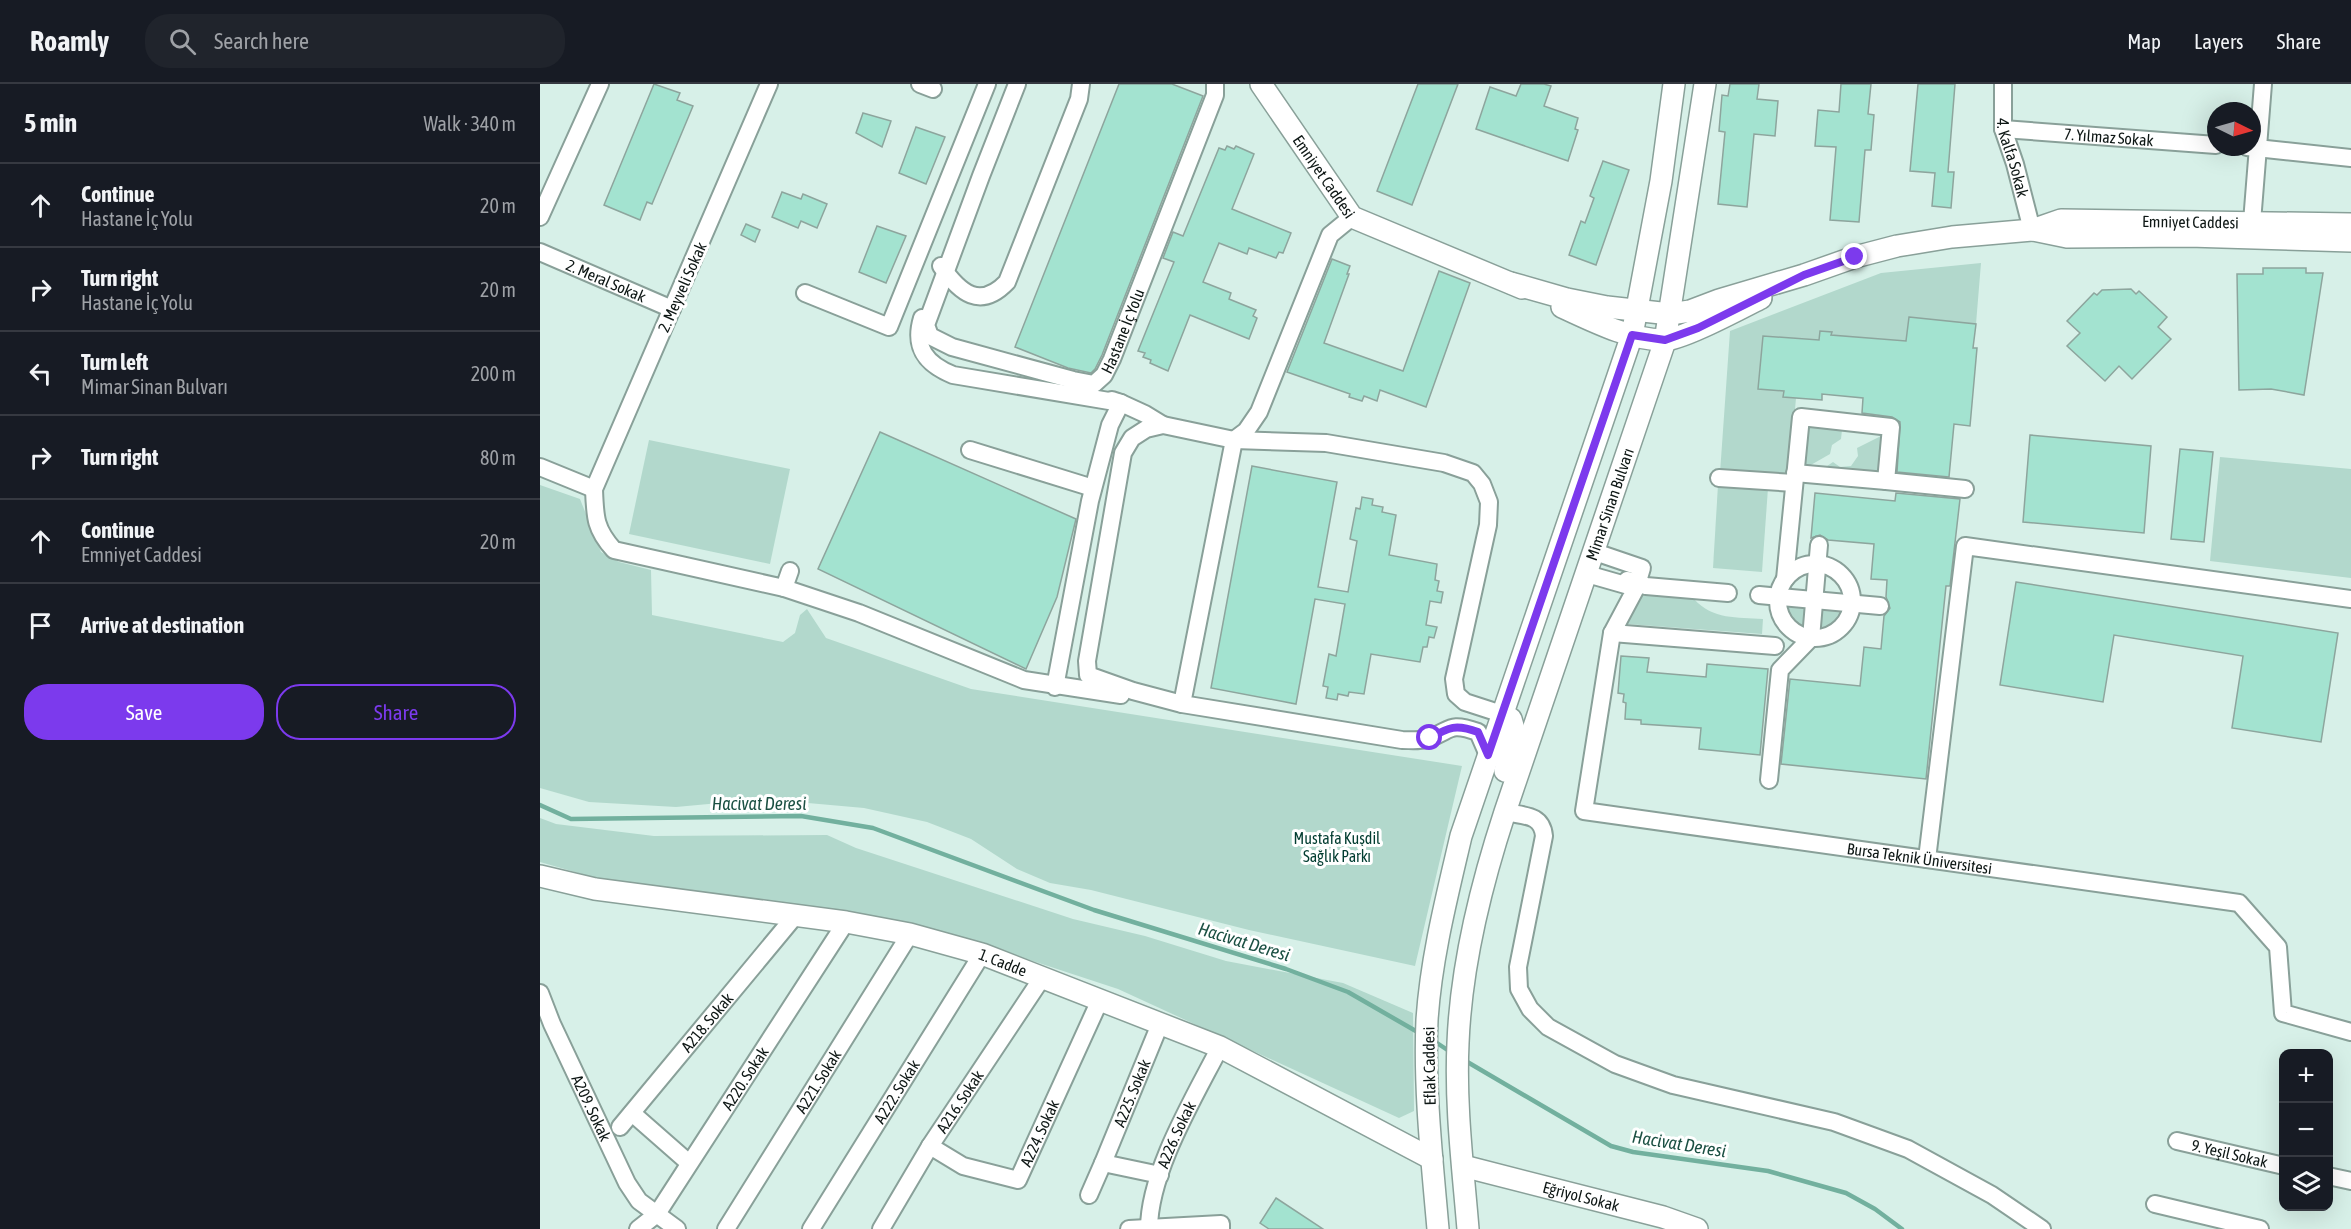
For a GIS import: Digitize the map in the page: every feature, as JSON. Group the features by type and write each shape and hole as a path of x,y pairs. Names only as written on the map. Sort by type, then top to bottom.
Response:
{"main road":[{"name":"Emniyet Caddesi","path":"1261,84 1352,217 1511,283"},
{"name":"Mimar Sinan Bulvarı","path":"1445,905 1461,836 1632,335 1661,182 1674,84"},
{"name":"Mimar Sinan Bulvarı","path":"1477,914 1491,855 1505,812 1591,565 1665,340 1705,84"},
{"name":"Emniyet Caddesi","path":"1804,275 1855,257 1897,246 1952,237 2032,230 2061,220 2351,224"},
{"name":"Emniyet Caddesi","path":"2032,230 2067,237 2212,237 2351,241"},
{"path":"1677,270 1684,296 1693,300 1719,300"},
{"path":"1511,283 1567,299 1670,314 1690,311 1804,275"},
{"path":"1511,283 1598,324 1632,335 1665,340 1698,328 1804,275"},
{"path":"1491,855 1486,840 1487,826 1515,733 1511,719 1502,714"},
{"name":"1. Cadde","path":"540,876 595,889 846,922 910,934 982,954 1220,1047 1432,1149"},
{"name":"Eflak Caddesi","path":"1438,1229 1427,1020 1434,961 1445,905"},
{"name":"Eflak Caddesi","path":"1468,1229 1458,1043 1462,1000 1477,914"},
{"name":"Eğriyol Sokak","path":"1463,1157 1697,1229"}],"street":[{"path":"540,217 600,84"},
{"name":"2. Meyveli Sokak","path":"594,489 769,84"},
{"path":"805,293 889,327 987,84"},
{"path":"1010,84 943,269 920,325 919,340 926,358 936,368 953,375 1121,403"},
{"path":"987,149 1017,84"},
{"path":"943,269 954,283 974,296 986,297 996,294 1007,282 1079,99 1081,84"},
{"name":"Hastane İç Yolu","path":"926,325 930,336 952,347 1094,384 1104,375 1112,359 1215,95 1215,84"},
{"name":"4. Kalfa Sokak","path":"2003,84 2003,129 2015,164 2032,230"},
{"path":"2260,102 2263,84"},
{"name":"7. Yılmaz Sokak","path":"2003,129 2207,144"},
{"path":"964,140 987,149"},
{"path":"2261,148 2351,158"},
{"path":"2251,156 2252,222"},
{"path":"955,165 977,174"},
{"path":"1175,703 1186,682 1234,440 1246,431 1259,412 1330,235 1352,217"},
{"name":"2. Meral Sokak","path":"540,252 672,309"},
{"path":"943,269 926,325 932,354 940,359 1102,395 1145,414 1163,425 1234,440 1306,444 1326,442 1444,463 1473,472 1482,484 1489,502 1488,525 1454,679 1456,694 1466,702 1502,714"},
{"path":"1055,687 1093,488 1110,425 1121,403"},
{"path":"1785,579 1794,569 1818,564 1834,568 1846,578 1852,590 1852,610 1845,625 1833,635 1811,638 1798,635 1786,625 1779,611 1778,597 1785,579 1801,417 1891,427 1886,481"},
{"path":"1163,425 1139,433 1132,438 1123,453 1087,661 1088,675 1103,682 1175,703"},
{"path":"970,450 1093,488"},
{"path":"540,467 594,489 595,518 602,536 614,550 784,588 859,613 1024,680 1055,687 1175,703 1402,740 1419,741 1452,727 1464,727 1478,732 1488,755"},
{"path":"1719,478 1886,481 1965,489"},
{"path":"1769,780 1780,670 1811,638 1820,545"},
{"path":"1927,859 1965,546 2351,599"},
{"path":"1591,565 1642,568 1636,586"},
{"path":"1591,565 1636,586 1728,593"},
{"path":"784,588 790,571"},
{"name":"Bursa Teknik Üniversitesi","path":"1636,586 1612,633 1584,812 2239,903 2278,946 2283,1013 2351,1032"},
{"path":"1759,596 1880,606"},
{"path":"1612,633 1775,646"},
{"path":"1186,682 1190,692 1196,698 1328,721 1435,735"},
{"path":"1505,812 1537,819 1543,826 1544,836 1518,967 1519,989 1530,1009 1548,1028 1615,1064 1673,1085 1834,1122 1908,1149 1992,1194 2042,1229"},
{"name":"A218. Sokak","path":"620,1127 795,916"},
{"name":"A220. Sokak","path":"638,1229 657,1214 846,922"},
{"name":"A221. Sokak","path":"726,1229 910,934"},
{"name":"A222. Sokak","path":"811,1229 982,954"},
{"name":"A216. Sokak","path":"881,1229 930,1146 1042,978"},
{"name":"A209. Sokak","path":"540,993 552,1024 627,1183 639,1200 677,1229"},
{"name":"A224. Sokak","path":"930,1146 963,1166 1018,1180 1100,1000"},
{"name":"A225. Sokak","path":"1089,1195 1160,1024"},
{"name":"A226. Sokak","path":"1148,1228 1149,1206 1174,1135 1220,1047"},
{"path":"632,1113 689,1163"},
{"name":"9. Yeşil Sokak","path":"2177,1141 2279,1165"},
{"path":"1103,1163 1160,1175"},
{"path":"2333,1177 2351,1181"},
{"path":"2155,1204 2260,1229"},
{"path":"1129,1229 1221,1226"}],"green space":[{"path":"1981,263 1976,324 1909,317 1906,341 1831,335 1831,332 1820,331 1819,340 1763,336 1758,389 1784,391 1784,397 1796,398 1789,478 1720,473 1730,331 1881,273"},
{"path":"1805,427 1842,430 1841,439 1832,445 1830,454 1802,470"},
{"path":"1887,433 1883,475 1817,473 1833,462 1840,467 1851,466 1858,456 1857,448"},
{"path":"649,440 790,469 770,564 629,534"},
{"path":"2220,457 2351,469 2351,578 2210,561"},
{"name":"Mustafa Kuşdil Sağlık Parkı","path":"540,485 580,499 601,552 619,562 651,570 652,615 783,642 795,633 800,615 807,609 826,638 971,689 1462,766 1415,966 1249,930 1091,890 1050,883 1017,869 971,839 927,822 864,808 763,799 676,807 589,802 540,788"},
{"path":"1718,485 1768,488 1762,572 1713,568"},
{"path":"1640,594 1694,599 1701,606 1717,614 1763,619 1762,634 1627,624 1631,608 1639,601"},
{"path":"1782,603 1809,605 1807,633 1797,629 1790,622 1784,613"},
{"path":"1820,605 1846,607 1836,625 1817,634"},
{"path":"540,818 556,824 654,836 827,835 856,848 1073,919 1145,936 1226,961 1343,983 1413,1013 1414,1111 1399,1118 1118,989 960,937 603,880 540,862"}],"building":[{"path":"654,84 680,93 677,100 693,106 652,204 647,202 640,220 604,205"},
{"path":"1119,84 1172,84 1203,96 1102,355 1091,373 1068,368 1015,347"},
{"path":"1418,84 1458,84 1412,205 1377,191"},
{"path":"1521,84 1551,86 1544,106 1578,118 1575,129 1578,130 1568,161 1476,129 1490,87 1516,96"},
{"path":"1730,84 1759,84 1757,99 1778,101 1775,136 1754,134 1747,207 1718,204 1725,132 1719,131 1722,95 1728,96"},
{"path":"1841,84 1871,84 1868,114 1874,115 1871,150 1865,150 1859,222 1830,220 1836,147 1815,146 1818,110 1839,112"},
{"path":"1918,84 1955,84 1948,172 1954,172 1951,208 1932,206 1935,173 1910,171"},
{"path":"863,113 891,121 882,147 856,133"},
{"path":"916,127 945,137 926,184 899,173"},
{"path":"1227,146 1234,149 1236,146 1254,154 1232,209 1291,233 1283,253 1279,252 1276,258 1249,248 1247,254 1219,243 1203,282 1231,293 1229,299 1256,310 1253,316 1257,318 1249,339 1190,315 1168,371 1150,363 1151,360 1143,357 1145,353 1138,351 1174,262 1163,258 1173,232 1183,236 1219,148 1225,150"},
{"path":"1603,161 1629,170 1596,265 1569,255 1581,221 1585,223 1594,198 1590,196"},
{"path":"782,192 801,199 803,194 827,204 817,228 801,221 798,228 772,217"},
{"path":"746,224 760,230 755,242 741,235"},
{"path":"877,226 906,236 886,283 859,272"},
{"path":"1332,259 1350,266 1324,343 1403,371 1439,271 1470,283 1426,407 1380,390 1377,401 1364,396 1362,401 1349,397 1350,394 1287,372"},
{"path":"2263,268 2306,268 2306,273 2323,273 2304,395 2271,389 2239,390 2237,274 2263,274"},
{"path":"2131,289 2136,294 2139,291 2167,317 2158,327 2171,339 2132,379 2119,366 2105,381 2067,346 2080,333 2067,321 2094,293 2097,295 2102,290"},
{"path":"1909,317 1976,324 1973,348 1977,348 1970,426 1954,424 1949,477 1897,472 1900,422 1892,417 1862,413 1863,398 1822,394 1822,400 1783,397 1784,391 1758,389 1763,336 1819,340 1820,331 1832,332 1831,335 1906,341"},
{"path":"880,432 1076,519 1057,597 1026,669 818,569"},
{"path":"2030,435 2151,446 2144,533 2023,522"},
{"path":"2180,449 2213,452 2204,542 2171,539"},
{"path":"1252,466 1337,482 1318,587 1348,592 1357,541 1350,539 1356,508 1360,509 1362,497 1373,499 1372,505 1383,507 1382,512 1396,515 1389,555 1437,564 1435,580 1439,581 1437,591 1443,592 1441,603 1430,601 1426,625 1437,627 1434,638 1429,637 1427,647 1423,647 1420,662 1371,654 1364,694 1349,692 1348,696 1338,694 1337,700 1326,698 1328,687 1323,686 1329,654 1336,656 1345,604 1315,599 1296,704 1211,688"},
{"path":"1815,493 1895,501 1896,493 1960,499 1950,586 1946,586 1926,779 1781,764 1790,679 1860,686 1864,647 1881,649 1884,616 1890,608 1886,597 1887,580 1871,579 1874,544 1828,540 1820,535 1811,538"},
{"path":"2016,582 2338,633 2321,742 2232,728 2243,656 2114,635 2103,702 2000,685"},
{"path":"1621,656 1649,658 1647,672 1706,677 1707,664 1768,669 1760,755 1699,749 1701,728 1641,724 1641,720 1625,719 1624,694 1618,693"},
{"path":"1276,1198 1323,1229 1269,1229 1260,1223"}],"waterway":[{"name":"Hacivat Deresi","path":"540,805 571,819 801,816 873,828 1094,910 1286,969 1348,992 1421,1034"},
{"name":"Hacivat Deresi","path":"1434,1041 1452,1053"},
{"name":"Hacivat Deresi","path":"1464,1060 1611,1146 1633,1152 1768,1171 1846,1193 1875,1209 1902,1229"}],"route":[{"path":"1430,738 1452,727 1464,727 1478,732 1488,755 1632,335 1665,340 1741,308 1804,275 1855,257"}]}
